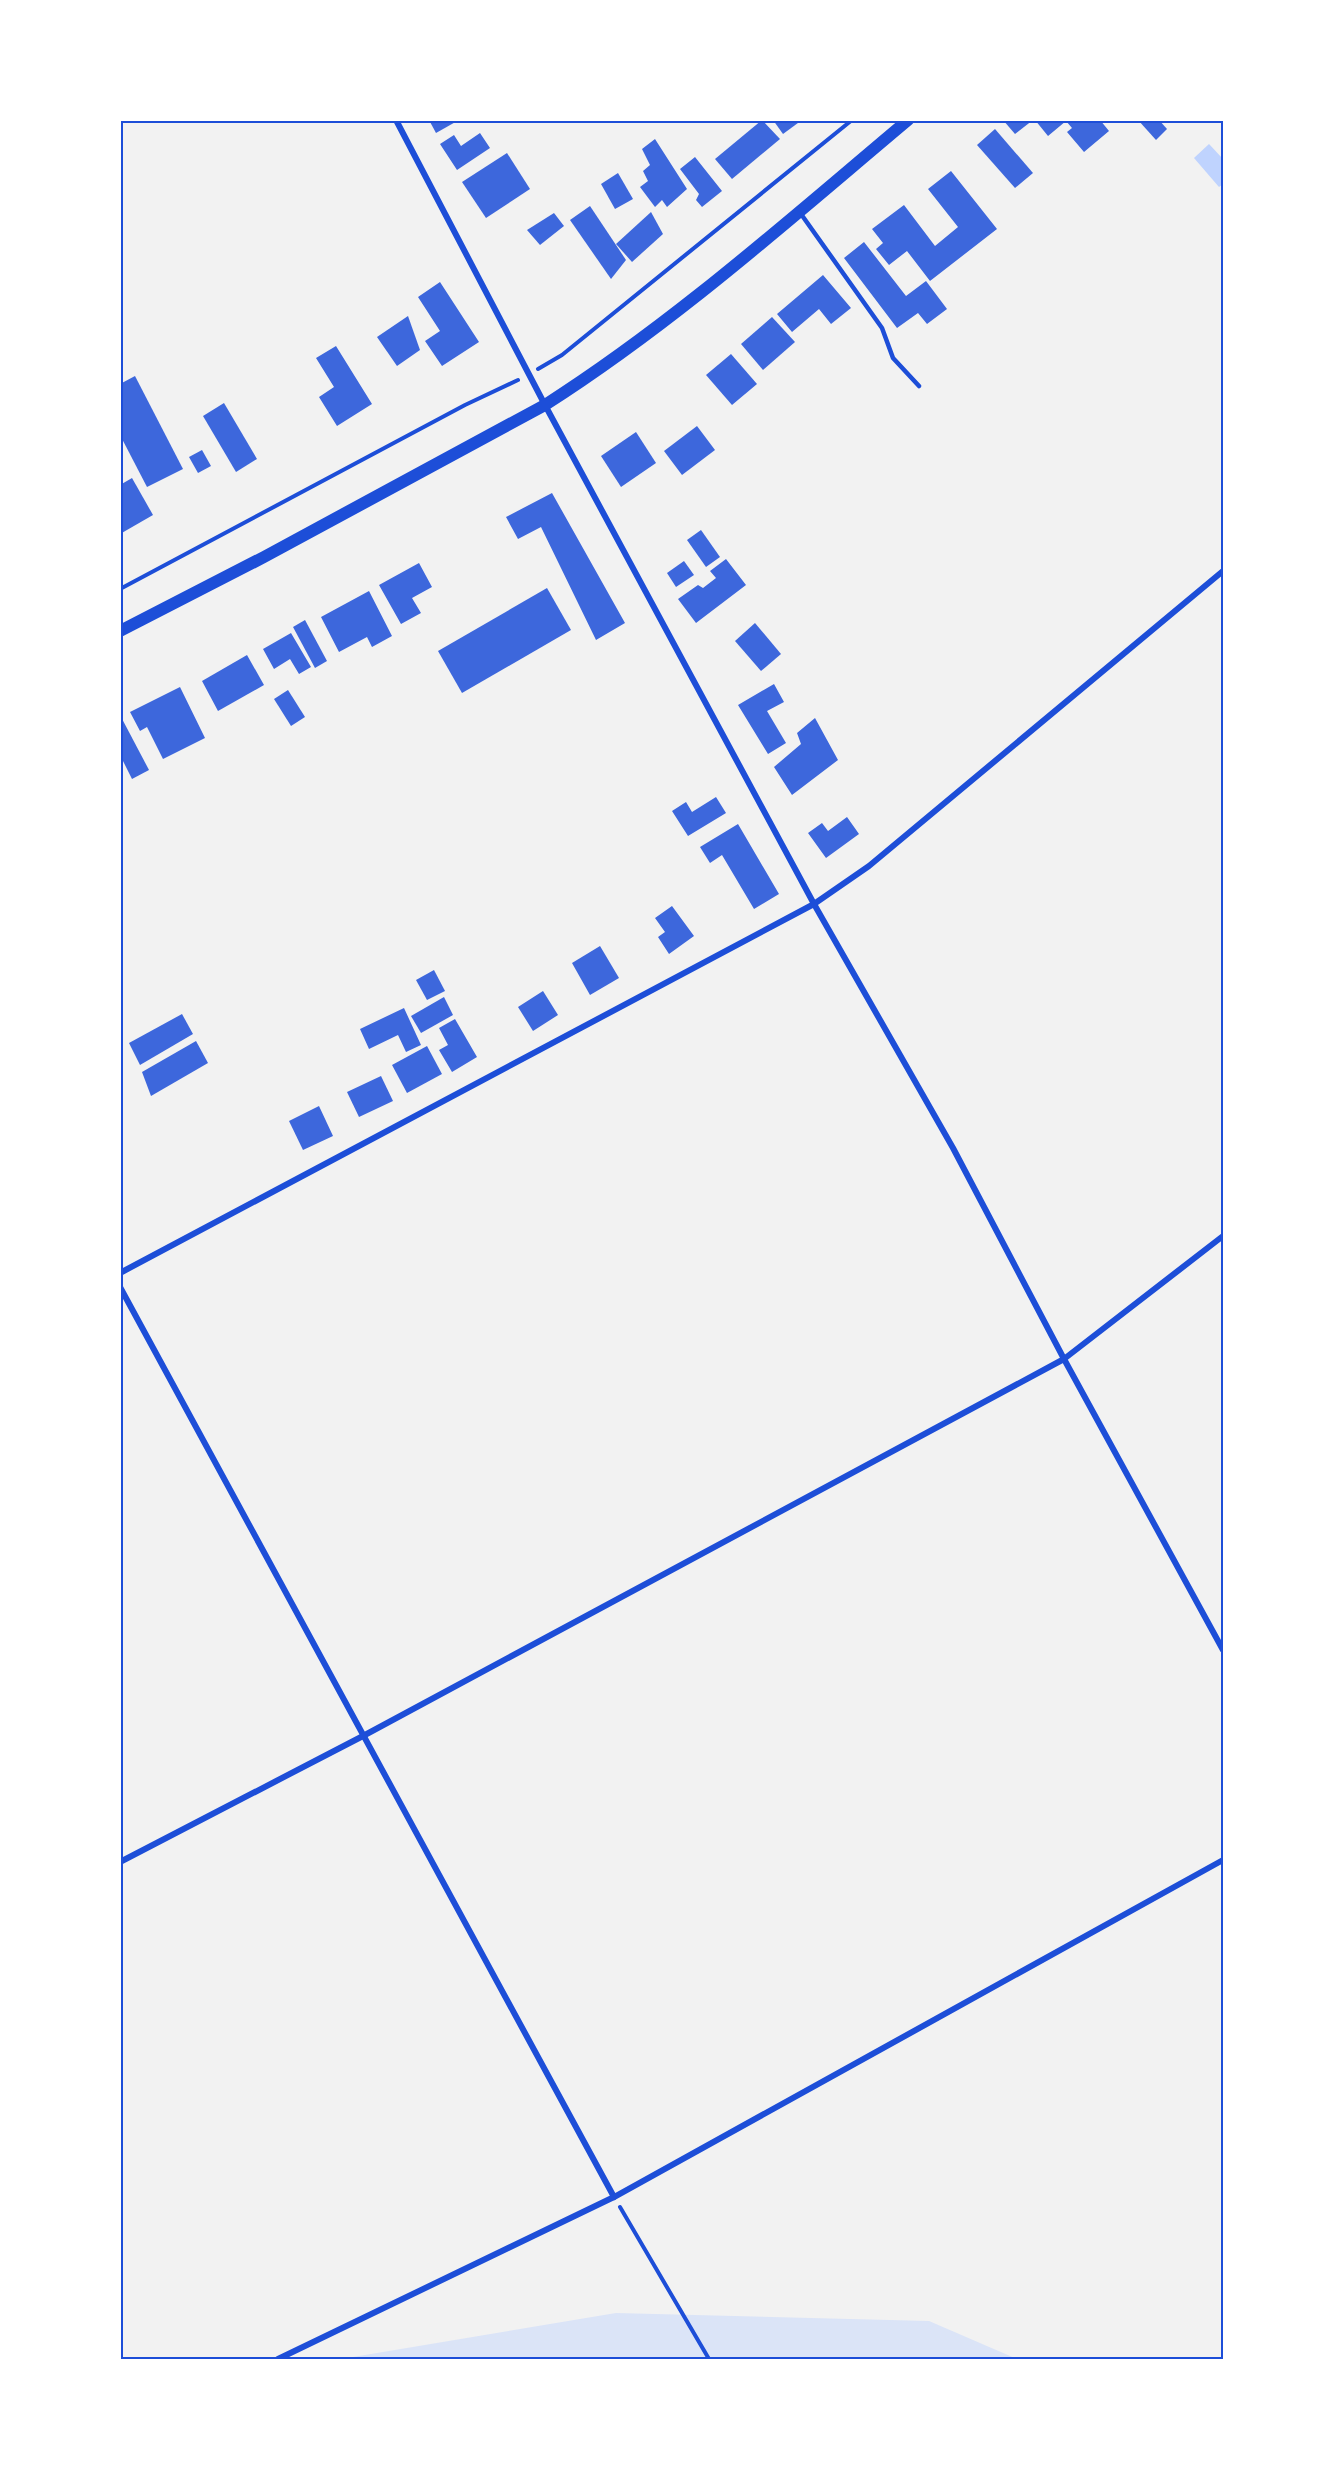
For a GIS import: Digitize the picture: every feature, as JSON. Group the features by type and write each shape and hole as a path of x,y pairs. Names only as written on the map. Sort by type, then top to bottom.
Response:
{"main road":[{"path":"120,631 264,557 545,405 631,348 908,120"}],"street":[{"path":"396,120 531,374 545,405 814,904 953,1148 1064,1359 1223,1650"},
{"path":"120,1273 814,904 869,866 1223,571"},
{"path":"120,1862 363,1736 1064,1359 1223,1236"},
{"path":"120,1287 614,2197"},
{"path":"278,2359 614,2197 1223,1860"}],"lane":[{"path":"799,211 882,328 893,358 919,386"}],"path":[{"path":"120,589 465,405 531,374 562,355 852,120"},
{"path":"614,2197 709,2359"}],"shaded area":[{"path":"616,2313 929,2321 1017,2359 341,2359"}],"water":[{"path":"1209,144 1223,159 1223,184 1219,187 1194,158"}],"building":[{"path":"429,120 459,120 436,133"},
{"path":"762,120 780,139 732,179 715,159"},
{"path":"773,120 802,120 783,134"},
{"path":"1003,120 1033,120 1015,134"},
{"path":"1035,120 1100,120 1109,131 1084,152 1067,132 1072,128 1066,121 1048,136"},
{"path":"1138,120 1159,120 1167,129 1156,140"},
{"path":"995,129 1033,173 1015,188 977,145"},
{"path":"480,133 490,148 457,170 440,144 454,135 461,146"},
{"path":"655,139 687,189 667,207 662,200 655,207 640,187 648,181 643,171 650,165 642,149"},
{"path":"507,153 530,189 486,218 462,182"},
{"path":"695,157 722,191 702,207 696,200 699,194 680,169"},
{"path":"951,171 997,229 930,281 907,251 889,265 876,249 883,243 872,229 904,205 935,246 958,227 928,189"},
{"path":"618,173 633,199 615,209 601,184"},
{"path":"590,206 626,260 611,279 570,220"},
{"path":"651,212 663,234 632,262 616,244"},
{"path":"554,213 564,226 540,245 527,230"},
{"path":"864,242 906,296 926,281 947,309 927,324 918,313 897,328 844,258"},
{"path":"823,275 851,308 831,324 819,309 792,332 777,314"},
{"path":"440,282 479,342 442,366 425,341 440,331 418,297"},
{"path":"408,316 420,350 397,366 377,337"},
{"path":"772,317 795,342 763,370 741,344"},
{"path":"336,346 372,404 337,426 319,397 334,387 316,358"},
{"path":"731,354 757,384 732,405 706,375"},
{"path":"135,376 183,469 147,487 120,435 120,384"},
{"path":"224,403 257,459 236,472 203,416"},
{"path":"697,426 715,450 682,475 664,451"},
{"path":"636,432 656,463 621,487 601,456"},
{"path":"202,450 211,466 198,473 189,457"},
{"path":"132,478 153,515 120,534 120,485"},
{"path":"552,493 625,623 596,640 541,527 518,539 506,517"},
{"path":"701,530 720,557 706,567 687,540"},
{"path":"726,559 746,585 696,623 678,599 698,585 703,588 716,578 710,571"},
{"path":"684,561 694,575 676,587 667,573"},
{"path":"419,563 432,587 412,598 421,613 401,624 379,585"},
{"path":"547,588 571,630 462,693 438,651"},
{"path":"369,591 392,636 372,647 367,637 339,652 321,617"},
{"path":"305,620 327,661 315,668 293,627"},
{"path":"755,623 781,654 761,671 735,641"},
{"path":"291,633 311,667 299,674 290,659 274,669 263,649"},
{"path":"247,655 264,685 218,711 202,681"},
{"path":"774,684 784,702 767,711 786,743 768,754 738,705"},
{"path":"180,687 205,738 163,759 147,727 140,731 130,712"},
{"path":"288,690 305,717 291,726 274,699"},
{"path":"120,715 149,770 132,779 120,755"},
{"path":"815,718 838,760 792,795 774,767 801,744 797,733"},
{"path":"716,797 726,813 688,836 672,811 686,802 692,812"},
{"path":"847,817 859,834 826,858 808,833 822,823 828,831"},
{"path":"738,824 779,894 754,909 722,855 710,863 700,847"},
{"path":"672,906 694,936 669,954 658,937 665,932 655,918"},
{"path":"600,946 619,978 590,995 572,963"},
{"path":"434,970 445,991 427,1000 416,980"},
{"path":"543,991 558,1015 533,1031 518,1007"},
{"path":"444,997 453,1015 421,1033 411,1016"},
{"path":"404,1008 421,1045 406,1052 398,1035 369,1049 360,1029"},
{"path":"182,1014 193,1034 140,1065 129,1043"},
{"path":"455,1019 477,1057 452,1072 439,1050 448,1045 439,1028"},
{"path":"196,1041 208,1063 151,1096 142,1072"},
{"path":"427,1046 442,1074 407,1093 392,1065"},
{"path":"381,1076 393,1101 359,1117 347,1092"},
{"path":"319,1106 333,1136 303,1150 289,1121"}]}
